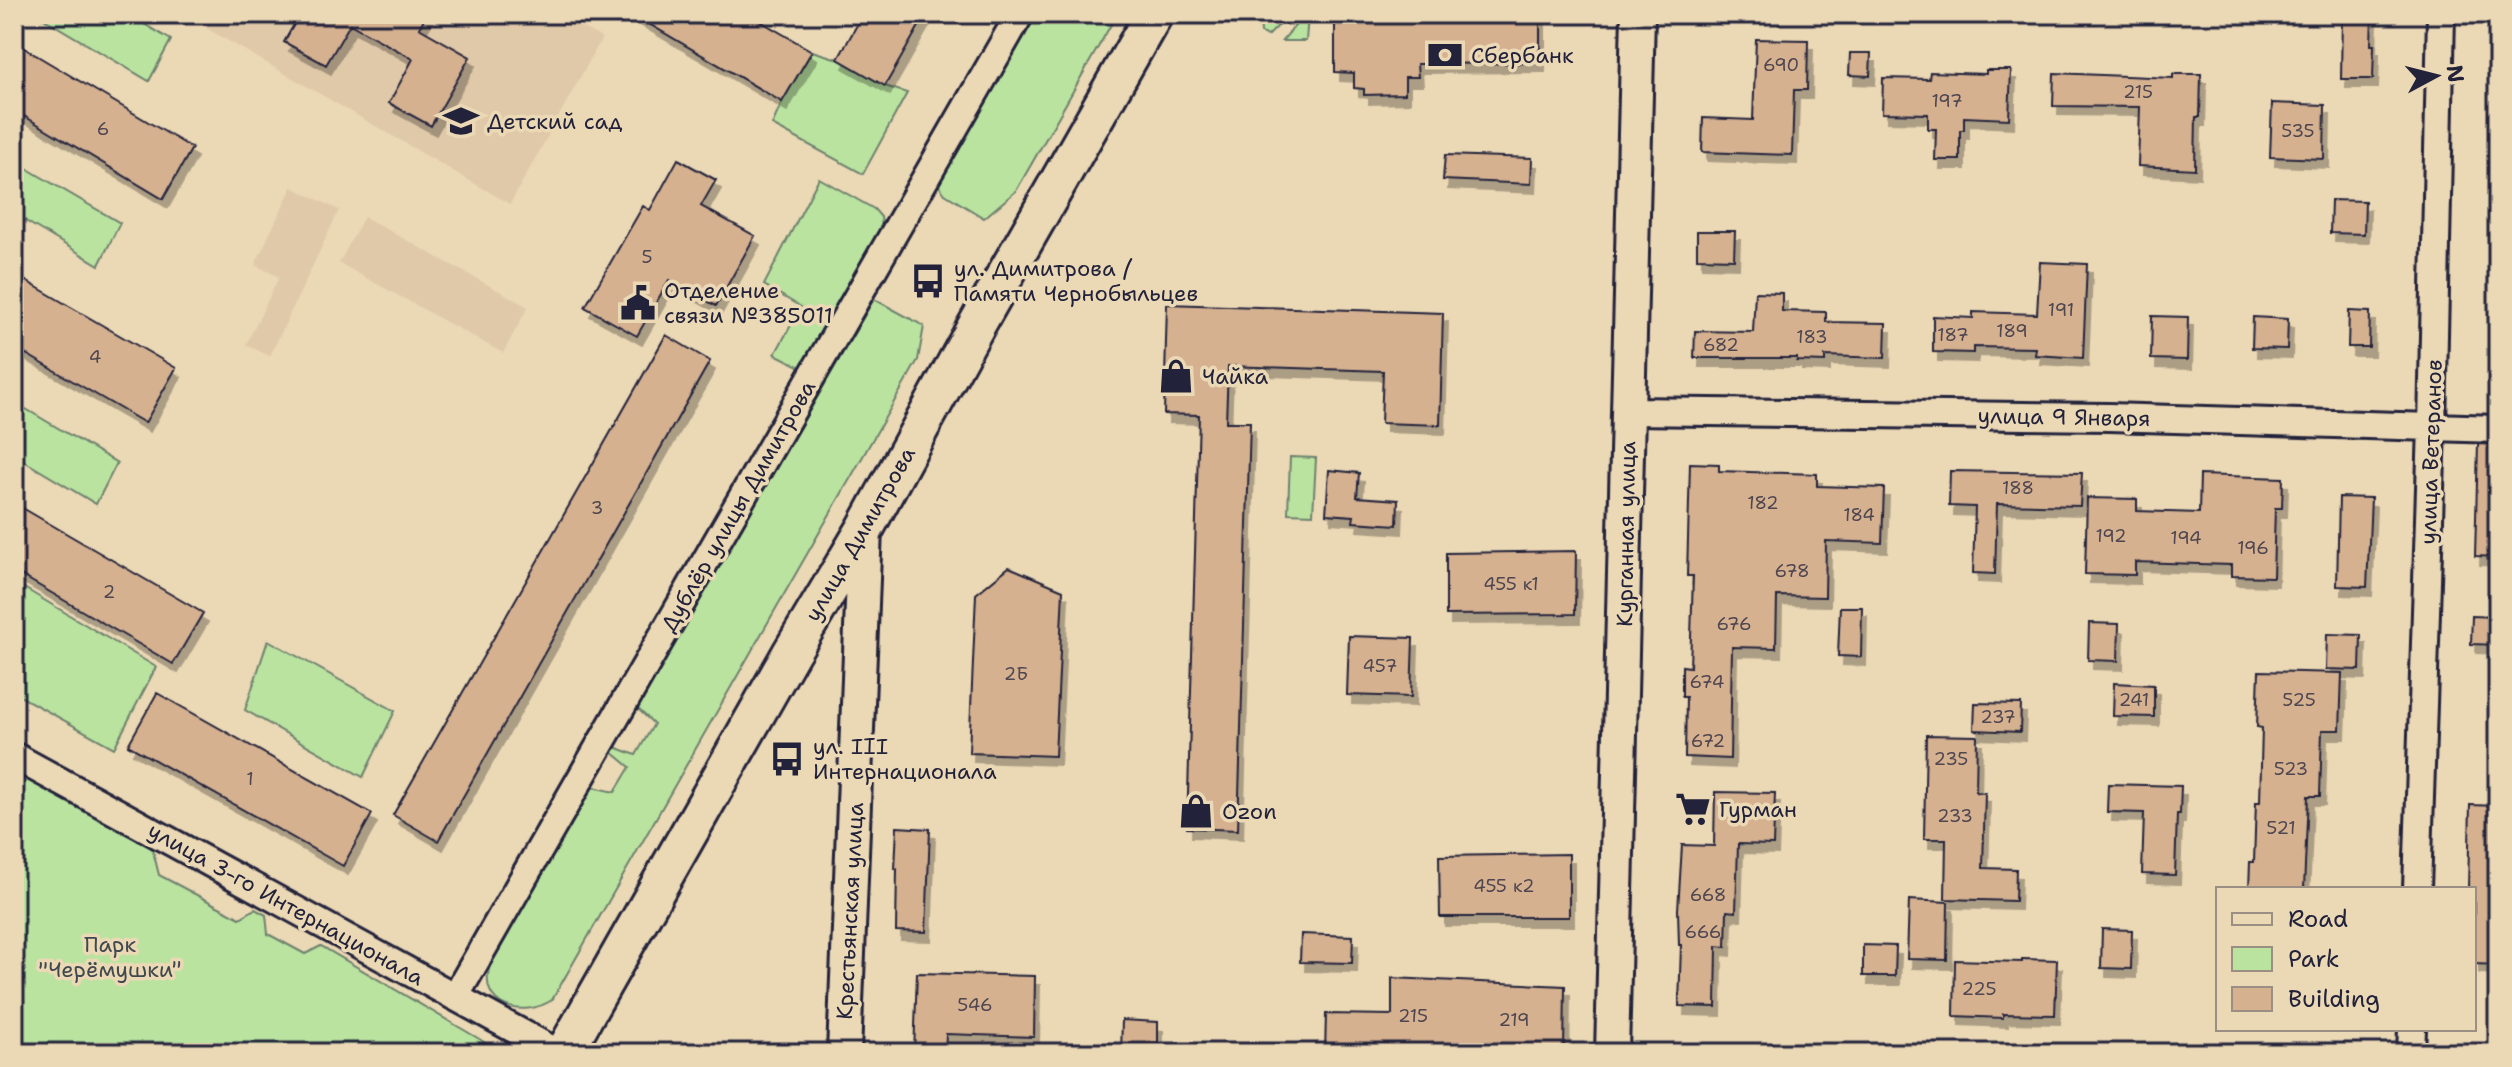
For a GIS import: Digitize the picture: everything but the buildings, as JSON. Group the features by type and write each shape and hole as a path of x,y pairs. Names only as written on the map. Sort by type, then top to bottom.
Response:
{"main road":[{"name":"улица Димитрова","path":"561,1053 865,529 975,328 1154,14"}],"street":[{"name":"Дублёр улицы Димитрова","path":"455,997 1020,14"},
{"name":"Курганная улица","path":"1612,1053 1638,14"},
{"name":"улица Ветеранов","path":"2417,887 2441,14"},
{"name":"улица 9 Января","path":"1629,411 2109,417 2498,429"},
{"name":"Крестьянская улица","path":"844,1053 865,529"},
{"name":"улица 3-го Интернационала","path":"14,756 561,1053"},
{"path":"2411,1053 2412,1031"}],"shaded area":[{"name":"Детский сад","path":"182,14 556,14 602,38 510,204"},
{"path":"292,187 339,210 270,356 246,345 279,277 255,265"},
{"path":"364,217 528,307 503,353 339,263"}],"green space":[{"path":"36,14 127,14 171,40 149,81"},
{"path":"1034,14 1117,14 1016,191 984,218 945,194 937,183"},
{"path":"1260,14 1290,14 1268,36 1261,33"},
{"path":"1308,14 1306,41 1282,41"},
{"path":"812,51 838,59 885,86 907,93 863,174 772,125"},
{"path":"14,161 120,223 99,265 14,214"},
{"path":"819,178 874,209 881,217 882,228 803,368 775,354 801,307 764,285"},
{"path":"874,299 924,326 918,360 552,1000 528,1008 505,1005 496,1000 490,991 490,965 592,787 615,792 630,767 612,752 615,747 636,755 654,724 637,708"},
{"path":"14,402 117,463 96,504 14,455"},
{"path":"1290,457 1316,458 1313,514 1288,513"},
{"path":"14,582 156,667 114,748 14,693"},
{"path":"268,640 395,711 363,777 245,710"},
{"name":"Парк \"Черёмушки\"","path":"14,771 152,847 159,875 240,918 255,909 266,915 268,934 305,954 321,946 499,1053 14,1053"}],"place":[{"name":"Сбербанк","path":"1445,55"},
{"name":"Детский сад","path":"461,121"},
{"name":"ул. Димитрова / Памяти Чернобыльцев","path":"928,281"},
{"name":"Отделение связи №385011","path":"638,303"},
{"name":"Чайка","path":"1176,376"},
{"name":"ул. III Интернационала","path":"787,759"},
{"name":"Гурман","path":"1693,809"},
{"name":"Ozon","path":"1196,811"}]}
